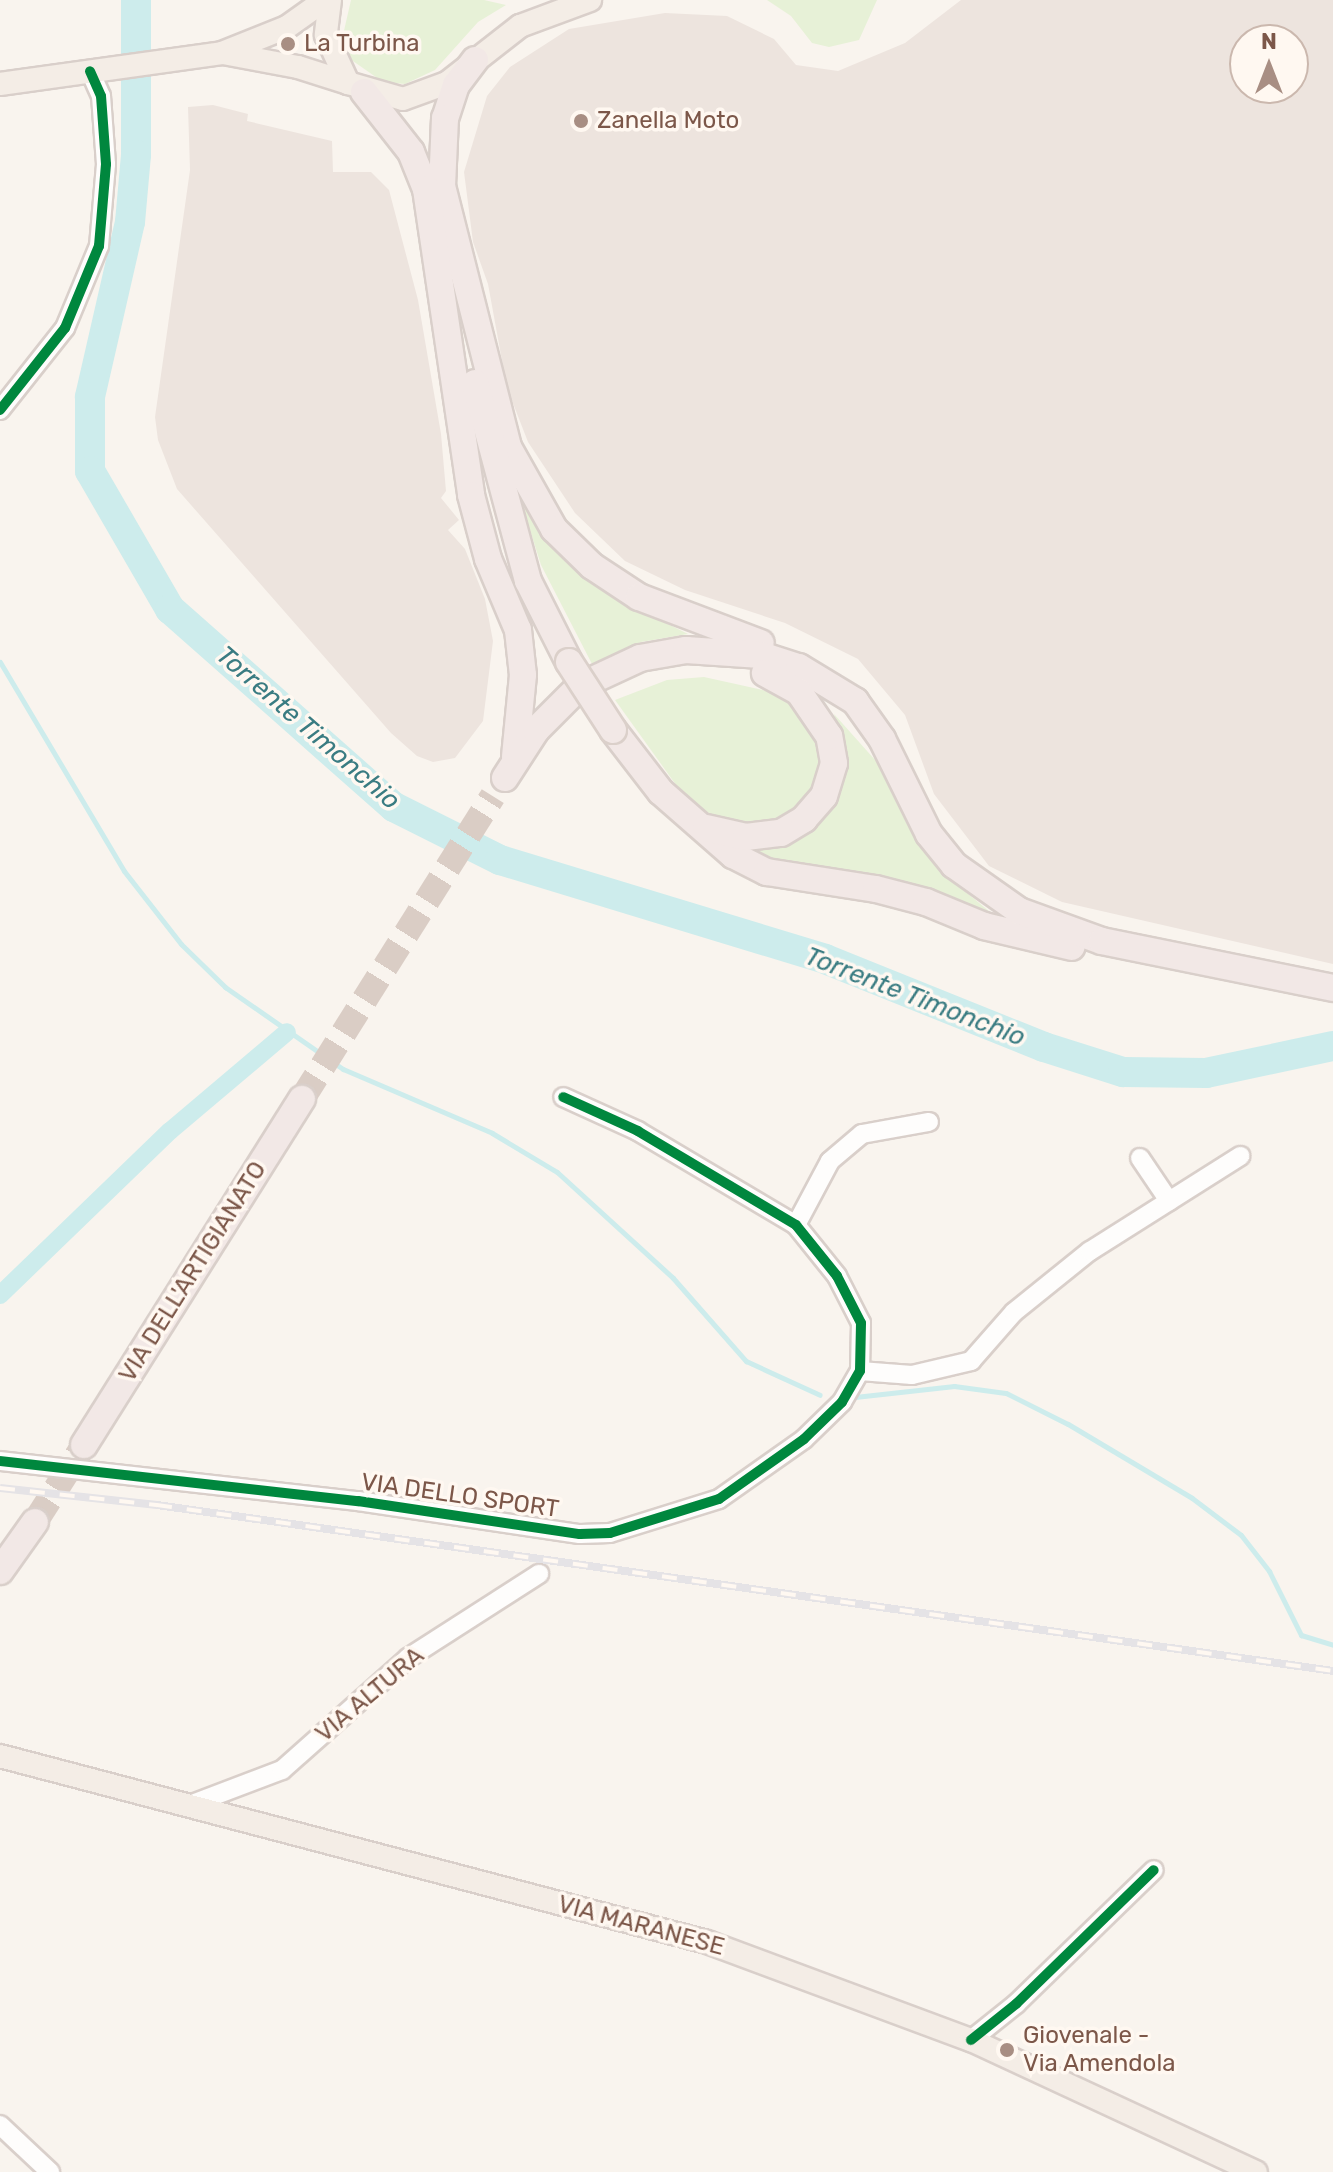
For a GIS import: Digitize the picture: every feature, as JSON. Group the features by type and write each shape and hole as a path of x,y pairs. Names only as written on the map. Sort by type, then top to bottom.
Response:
{"highway":[{"path":"475,60 456,85 445,118 434,188 471,495 488,559 518,630 523,675 504,779"},
{"path":"356,87 411,152 434,188 508,447 554,529 592,566 639,597 790,652 832,678 855,701 896,770 911,806 954,865 1019,911 1102,941 1333,988"},
{"path":"434,188 506,514 528,581 569,662 613,730 691,822 733,855 767,872 876,889 1052,944 1197,971 1274,976"},
{"path":"504,779 536,730 580,686 640,658 686,650 761,655 799,667 855,701"},
{"path":"504,779 571,714 643,673 689,666 765,673 808,686 830,701 896,770"},
{"path":"691,822 734,836 781,833 804,819 824,796 834,763 829,736 799,692 765,673"},
{"name":"VIA DELL'ARTIGIANATO","path":"84,1445 302,1099"},
{"path":"0,1571 35,1522"}],"main road":[{"path":"0,84 222,53 287,27 327,0"},
{"path":"327,0 326,35 356,87"},
{"path":"222,53 298,67 356,87 412,98 447,83 520,26 590,0"},
{"name":"VIA MARANESE","path":"0,1756 195,1803 707,1942 971,2040 1256,2172"}],"street":[{"path":"0,410 65,328 99,246 106,164 97,70"},
{"path":"563,1097 638,1131 796,1225 837,1276 861,1323 856,1378 912,1375 971,1361 1043,1287 1119,1229 1240,1156"},
{"path":"796,1225 830,1161 862,1134 929,1122"},
{"path":"1140,1158 1169,1201"},
{"name":"VIA DELLO SPORT","path":"0,1461 358,1501 580,1534 610,1533 719,1499 804,1439 842,1402 856,1378"},
{"name":"VIA ALTURA","path":"195,1803 282,1770 408,1658 539,1574"},
{"path":"971,2040 1016,2004 1154,1870"},
{"path":"0,2125 50,2172"}],"shaded area":[{"path":"961,0 1333,0 1333,964 1062,902 989,866 934,794 905,715 858,659 785,623 685,590 625,561 575,513 528,442 507,388 488,284 473,242 464,172 487,96 510,67 569,29 665,13 727,16 774,39 796,65 838,71 905,43"},
{"path":"213,105 248,114 247,121 332,141 333,172 371,172 389,190 418,300 441,434 446,491 441,498 459,520 448,530 465,549 485,599 493,641 483,721 455,758 433,762 417,756 391,733 177,489 158,440 155,417 190,170 188,107"}],"green space":[{"path":"351,0 484,0 506,5 478,22 435,70 405,84 383,82 350,59 343,35"},
{"path":"767,0 877,0 859,40 829,47 812,43 791,16"},
{"path":"518,492 626,603 688,634 641,642 592,664 541,565"},
{"path":"704,677 776,693 801,713 818,744 822,769 813,795 794,816 769,827 735,827 708,815 679,789 615,700 667,680"},
{"path":"834,714 876,761 907,824 943,873 990,912 1026,929 796,870 744,850 790,840 842,741"}],"waterway":[{"name":"Torrente Timonchio","path":"136,0 136,155 130,222 90,397 90,471 170,609 394,807 500,860 825,959 1044,1047 1123,1072 1206,1073 1333,1046"},
{"path":"0,662 124,871 181,944 225,987 343,1069 492,1133 557,1172 673,1278 746,1361 820,1395"},
{"path":"0,1295 170,1131 287,1032"},
{"path":"855,1397 954,1386 1006,1393 1068,1424 1192,1498 1241,1535 1269,1571 1301,1635 1333,1645"}],"tunnel":[{"path":"302,1099 493,796"},
{"path":"35,1522 84,1445"}],"railway":[{"path":"0,1488 157,1505 1333,1671"}],"cycle path":[{"path":"0,410 65,328 99,246 106,164 101,96 90,71"},
{"path":"0,1461 358,1501 580,1534 610,1533 719,1499 804,1439 842,1402 860,1371 861,1323 837,1276 796,1225 638,1131 563,1097"},
{"path":"971,2040 1016,2004 1154,1870"}],"place":[{"name":"La Turbina","path":"288,44"},
{"name":"Zanella Moto","path":"581,121"},
{"name":"Giovenale - Via Amendola","path":"1007,2050"}]}
